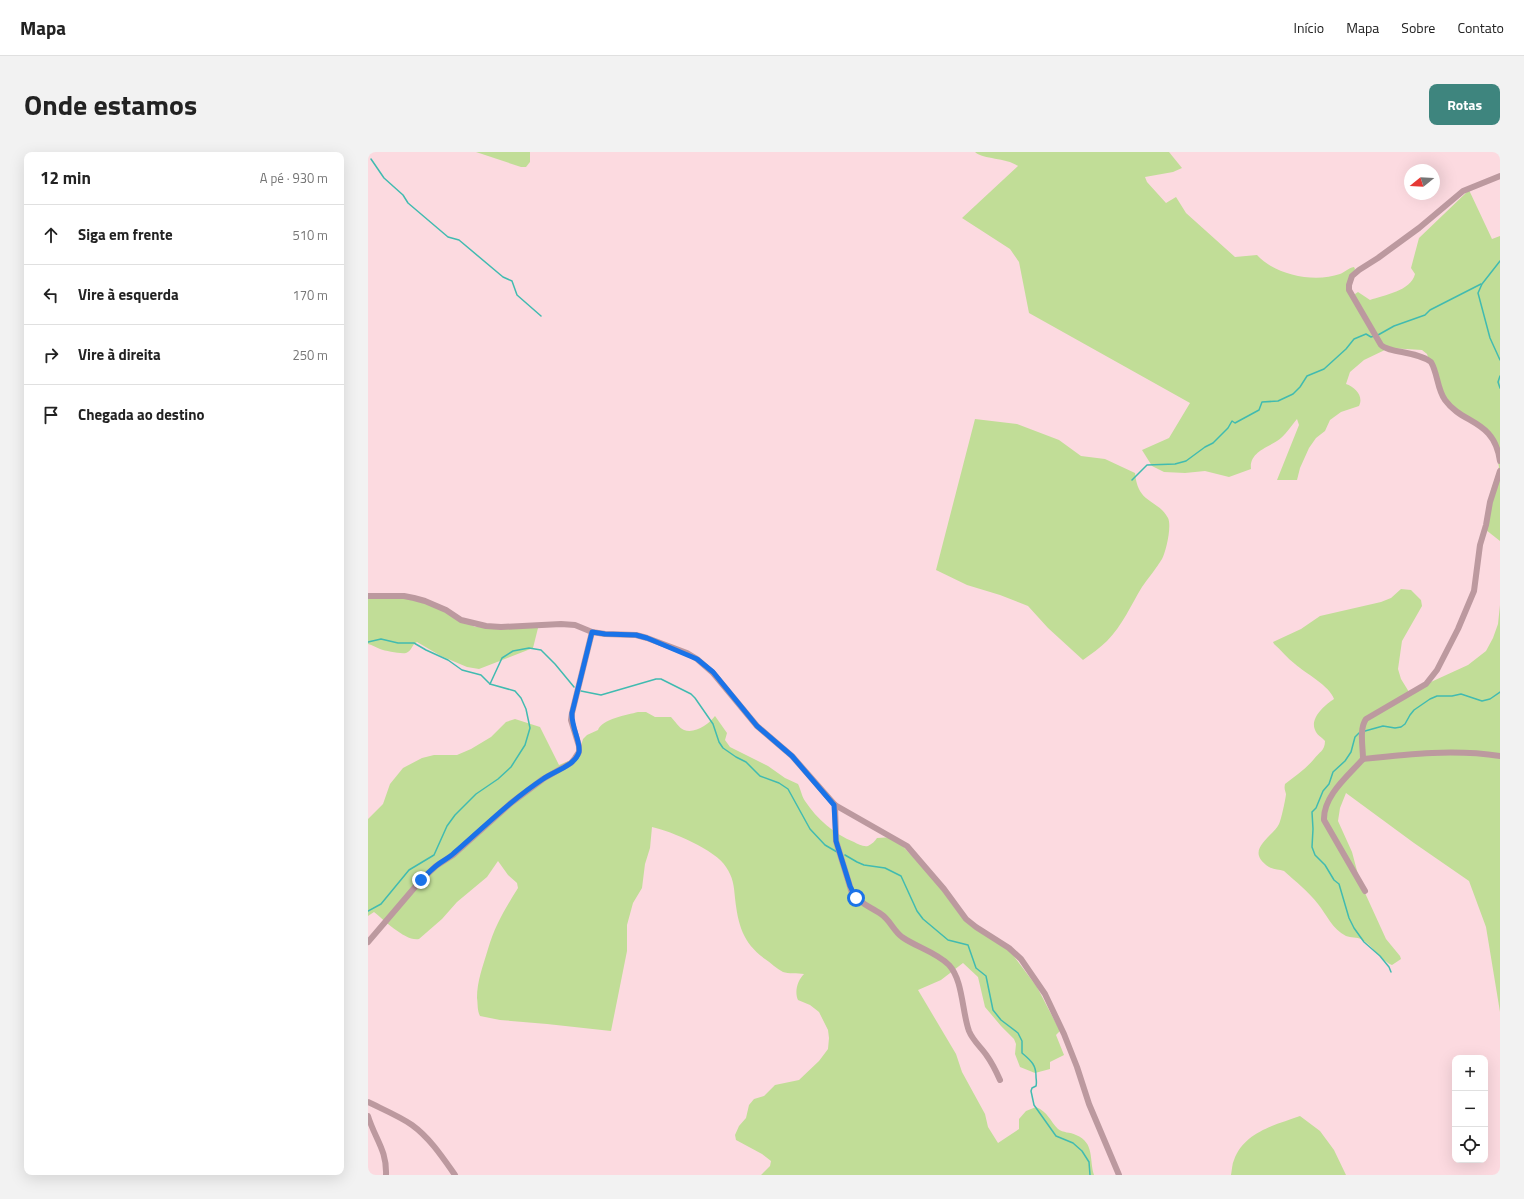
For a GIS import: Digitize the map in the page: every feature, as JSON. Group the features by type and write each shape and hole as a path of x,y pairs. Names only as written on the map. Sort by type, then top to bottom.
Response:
{"street":[{"path":"1500,176 1467,189 1457,195 1419,228 1355,273 1348,285 1353,298 1381,345 1385,348 1412,353 1426,358 1431,362 1443,398 1457,411 1483,427 1493,440 1500,461"},
{"path":"1363,759 1363,723 1370,715 1414,691 1430,680 1437,670 1458,629 1474,591 1480,546 1490,502 1500,471"},
{"path":"368,596 409,597 425,601 440,607 461,620 486,626 501,627 562,624 575,625 592,632 605,634 636,635 647,638 697,659 713,672 757,726 792,756 834,805 907,846 944,889 966,919 1009,948 1020,959 1045,994 1064,1034 1089,1104 1119,1175"},
{"path":"368,942 421,880 436,866 453,855 511,803 543,779 570,763 575,758 579,752 579,746 572,724 572,713 592,632"},
{"path":"1365,891 1326,827 1324,820 1325,807 1335,790 1363,759 1440,752 1500,756"},
{"path":"834,805 836,841 852,893 863,905 886,918 900,936 941,958 949,965 956,977 970,1032 974,1040 987,1055 1000,1080"},
{"path":"368,1102 411,1124 443,1158 455,1175"},
{"path":"368,1116 385,1154 386,1175"}],"green space":[{"path":"476,152 530,152 530,162 526,167 521,167"},
{"path":"975,152 1169,152 1182,168 1173,172 1145,177 1147,182 1166,203 1176,197 1186,213 1235,257 1257,255 1274,268 1284,272 1307,277 1330,277 1354,267 1355,269 1349,282 1352,296 1358,292 1370,300 1396,292 1408,285 1415,274 1411,268 1419,238 1469,190 1492,239 1500,236 1500,541 1486,530 1491,490 1499,467 1494,444 1485,430 1454,409 1438,389 1427,354 1422,350 1389,348 1364,360 1350,372 1346,384 1353,387 1358,392 1360,399 1359,406 1341,412 1330,420 1325,431 1316,438 1309,448 1300,468 1297,480 1277,480 1299,425 1297,419 1280,439 1255,455 1251,463 1251,469 1229,477 1205,471 1185,473 1164,472 1152,466 1142,450 1169,438 1190,403 1029,313 1019,262 1010,249 962,218 1018,166 1007,161 979,155"},
{"path":"975,419 1017,424 1059,440 1081,456 1105,459 1135,473 1140,491 1148,500 1159,507 1168,518 1169,533 1164,556 1142,587 1122,622 1112,635 1107,641 1083,660 1048,628 1028,606 1000,595 967,585 936,570"},
{"path":"1401,589 1411,590 1421,600 1422,606 1402,641 1398,669 1401,679 1409,692 1468,665 1486,651 1498,624 1500,605 1500,1012 1486,927 1469,881 1346,793 1340,808 1338,821 1352,852 1360,882 1386,939 1401,959 1392,965 1365,941 1359,938 1346,936 1341,933 1333,926 1318,904 1306,891 1284,871 1269,867 1262,861 1259,855 1259,849 1262,844 1276,829 1280,822 1286,796 1285,784 1308,766 1324,747 1325,741 1316,732 1314,722 1319,713 1334,699 1328,689 1299,668 1273,642 1301,629 1320,616 1381,602 1391,598"},
{"path":"368,593 390,594 432,605 475,627 538,628 533,648 479,669 467,667 441,656 417,642 410,651 406,653 397,653 380,649 368,644"},
{"path":"638,712 646,712 655,717 671,717 680,728 688,731 701,728 715,716 727,733 725,740 730,747 768,766 785,778 798,784 805,801 826,825 847,839 864,846 868,846 877,838 894,837 934,879 960,915 1007,947 1037,987 1060,1031 1056,1035 1064,1055 1050,1062 1050,1069 1035,1073 1020,1067 1015,1054 1016,1044 1014,1039 985,1007 978,977 963,963 941,980 918,990 956,1054 962,1072 985,1114 988,1127 998,1143 1019,1129 1019,1119 1026,1111 1036,1107 1046,1114 1058,1129 1076,1135 1086,1142 1089,1147 1094,1175 761,1175 770,1166 771,1161 762,1154 736,1140 735,1135 739,1126 746,1118 749,1105 754,1099 764,1096 775,1085 799,1080 819,1061 828,1049 828,1030 819,1012 810,1005 798,1000 796,993 797,986 804,974 781,971 751,947 740,925 733,882 726,867 721,861 713,854 692,842 660,829 652,827 650,848 645,864 642,888 633,903 627,925 627,951 611,1031 500,1020 480,1016 477,992 482,967 497,925 518,888 517,883 508,875 498,861 487,877 457,902 442,919 419,939 414,939 402,934 374,912 368,916 368,819 383,804 390,784 403,768 422,758 434,755 457,755 471,749 491,737 506,722 515,719 540,727 559,765 573,759 580,749 583,739 587,735 598,730 604,723 615,718"},
{"path":"1300,1116 1320,1131 1334,1150 1346,1175 1231,1175 1232,1165 1239,1150 1253,1136 1271,1126"}],"waterway":[{"path":"371,159 384,178 403,195 408,203 448,237 459,240 503,277 512,281 517,295 541,316"},
{"path":"1500,261 1482,284 1478,293 1490,338 1500,360"},
{"path":"1378,335 1394,326 1425,315 1430,310 1481,284"},
{"path":"1132,480 1147,465 1175,464 1186,461 1213,443 1228,428 1232,421 1235,423 1259,410 1262,402 1278,401 1293,394 1300,387 1307,376 1324,369 1346,349 1354,339 1366,334 1371,337 1374,336"},
{"path":"1500,376 1498,382 1500,388"},
{"path":"368,642 381,639 398,643 414,643 448,660 462,670 481,675 490,684 515,691 521,698 526,709 530,728 525,745 511,767 498,779 476,794 455,815 447,826 434,855 409,870 381,904 368,911"},
{"path":"490,684 502,658 513,651 529,648 541,650 574,687"},
{"path":"581,691 601,695 656,679 661,679 691,694 713,724 719,742 723,748 746,762 760,776 779,783 788,789 810,829 825,845 837,852"},
{"path":"1365,731 1383,726 1395,728 1401,727 1405,724 1414,710 1437,696 1452,696 1461,694 1482,701 1490,699 1500,692"},
{"path":"1359,733 1355,737 1351,752 1345,761 1333,772 1329,784 1323,791 1316,808 1312,812 1312,847 1315,855 1325,865 1334,880 1339,884 1349,918 1354,928 1364,942 1380,956 1391,972"},
{"path":"845,855 864,865 885,868 901,876 917,911 923,919 948,940 968,945 976,968 986,976 993,1010 1001,1020 1018,1033 1022,1041 1022,1053 1034,1065 1036,1072 1036,1086 1032,1088 1031,1091 1034,1105 1056,1136 1073,1143 1082,1151 1089,1162 1090,1175"}],"route":[{"path":"421,880 436,866 453,855 511,803 543,779 570,763 575,758 579,752 579,746 571,720 592,632 636,635 647,638 687,653 713,672 745,709 757,726 792,756 834,805 836,841 852,893 856,898"}]}
